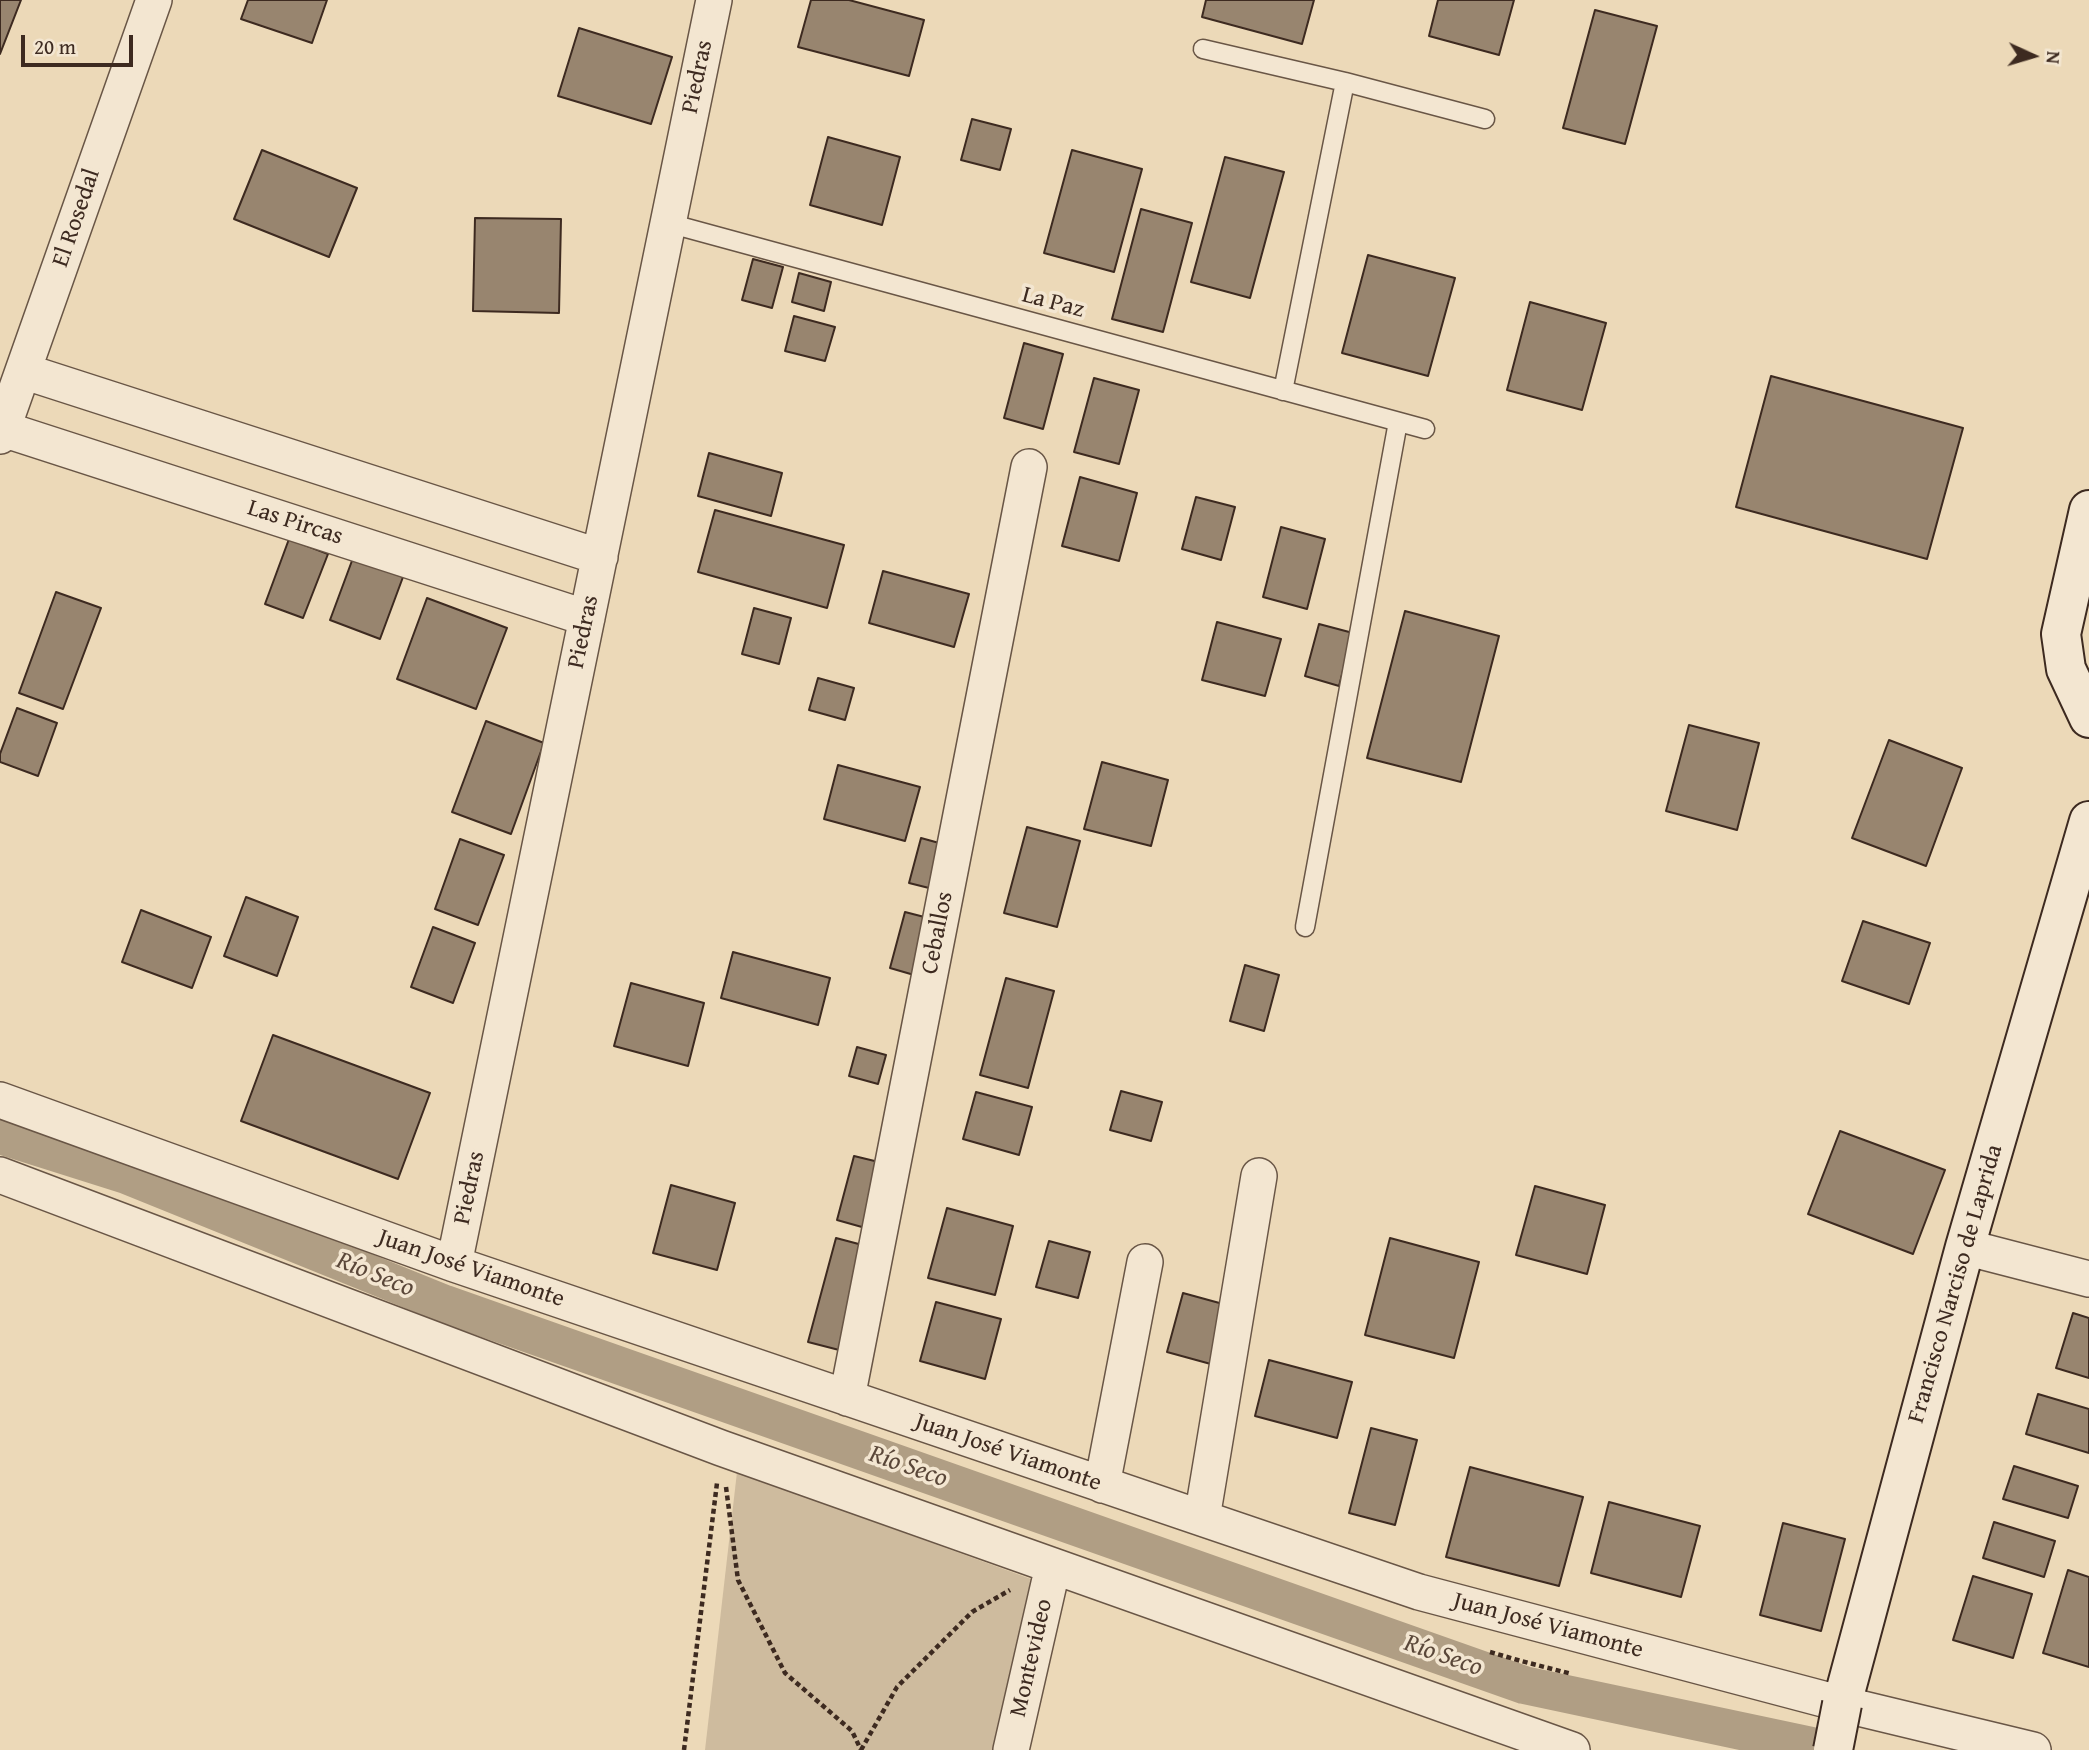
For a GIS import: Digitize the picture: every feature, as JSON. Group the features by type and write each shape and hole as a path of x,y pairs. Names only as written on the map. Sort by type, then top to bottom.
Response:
{"street":[{"name":"El Rosedal","path":"1,433 154,0"},
{"name":"Piedras","path":"454,1264 714,0"},
{"path":"23,371 600,557"},
{"name":"Las Pircas","path":"1,433 587,618"},
{"name":"Ceballos","path":"847,1398 1029,467"},
{"path":"2089,510 2061,634 2066,669 2089,718"},
{"name":"Francisco Narciso de Laprida","path":"1833,1750 1842,1704 1965,1247 2089,821"},
{"name":"Juan José Viamonte","path":"0,1100 454,1264 1419,1592 1842,1704 2033,1750"},
{"path":"0,1175 722,1448 1572,1750"},
{"path":"1202,1518 1259,1176"},
{"path":"1965,1247 2089,1279"},
{"path":"1102,1485 1145,1262"},
{"name":"Montevideo","path":"1011,1750 1053,1566"}],"lane":[{"path":"1203,49 1345,82 1485,119"},
{"path":"1283,391 1345,82"},
{"name":"La Paz","path":"668,223 1425,429"},
{"path":"1304,926 1398,422"}],"path":[{"path":"722,1448 738,1580 785,1673 852,1731 860,1750"},
{"path":"684,1750 722,1448"},
{"path":"860,1750 897,1687 972,1612 1053,1566"}],"shaded area":[{"path":"737,1472 1031,1579 992,1750 705,1750"}],"building":[{"path":"0,0 21,0 0,54"},
{"path":"248,0 327,0 312,43 241,19"},
{"path":"811,0 849,0 924,20 909,76 798,47"},
{"path":"1206,0 1314,0 1302,44 1202,17"},
{"path":"1438,0 1514,0 1499,55 1429,36"},
{"path":"1595,10 1657,26 1625,144 1563,128"},
{"path":"579,28 672,57 651,124 558,96"},
{"path":"972,119 1011,129 1000,170 961,160"},
{"path":"828,137 900,157 882,225 810,205"},
{"path":"262,150 357,188 329,257 234,219"},
{"path":"1072,150 1142,169 1114,272 1044,253"},
{"path":"1225,157 1284,172 1250,298 1191,282"},
{"path":"1141,209 1192,223 1163,332 1112,319"},
{"path":"475,218 561,219 559,313 473,311"},
{"path":"1368,255 1455,278 1428,376 1342,353"},
{"path":"753,259 783,267 772,308 742,300"},
{"path":"799,273 831,282 824,311 792,302"},
{"path":"1530,302 1606,323 1582,410 1507,390"},
{"path":"794,316 835,327 825,361 785,351"},
{"path":"1024,343 1063,354 1043,429 1004,418"},
{"path":"1771,376 1963,428 1927,559 1736,507"},
{"path":"1094,378 1139,390 1119,464 1074,452"},
{"path":"709,453 782,473 771,516 698,496"},
{"path":"1080,477 1137,493 1119,561 1062,546"},
{"path":"1196,497 1235,507 1221,560 1182,549"},
{"path":"715,510 844,545 827,608 698,572"},
{"path":"1281,527 1325,539 1307,609 1263,597"},
{"path":"289,539 328,554 303,618 265,604"},
{"path":"353,558 403,577 380,639 330,620"},
{"path":"883,571 969,594 954,647 869,623"},
{"path":"56,592 101,608 63,709 19,693"},
{"path":"427,598 507,628 476,709 397,679"},
{"path":"754,608 791,618 779,664 742,654"},
{"path":"1405,611 1499,636 1461,782 1367,758"},
{"path":"1217,622 1281,639 1265,696 1202,680"},
{"path":"1319,624 1353,633 1339,686 1305,676"},
{"path":"818,678 854,688 845,720 809,710"},
{"path":"17,708 57,723 38,776 0,762 0,754"},
{"path":"486,721 544,743 511,834 452,812"},
{"path":"1689,725 1759,743 1737,830 1666,811"},
{"path":"1889,740 1962,768 1926,866 1852,838"},
{"path":"1102,762 1168,780 1151,846 1084,829"},
{"path":"838,765 920,787 905,841 824,819"},
{"path":"1027,827 1080,841 1057,927 1004,913"},
{"path":"921,838 950,846 937,890 909,883"},
{"path":"460,839 504,855 478,925 435,909"},
{"path":"246,897 298,917 277,976 224,956"},
{"path":"141,910 211,937 192,988 122,962"},
{"path":"905,912 936,920 921,977 890,968"},
{"path":"1863,921 1930,943 1909,1004 1842,981"},
{"path":"433,927 475,943 453,1003 411,987"},
{"path":"733,952 830,978 818,1025 721,998"},
{"path":"1245,965 1279,975 1264,1031 1230,1021"},
{"path":"1006,978 1054,991 1028,1088 980,1075"},
{"path":"631,983 704,1003 688,1066 614,1046"},
{"path":"273,1035 430,1093 398,1179 241,1121"},
{"path":"857,1047 886,1055 878,1084 849,1076"},
{"path":"1121,1091 1162,1102 1151,1141 1110,1130"},
{"path":"976,1092 1032,1107 1019,1155 963,1139"},
{"path":"1840,1131 1945,1170 1913,1254 1808,1214"},
{"path":"854,1156 887,1164 869,1229 837,1220"},
{"path":"671,1185 735,1203 717,1270 653,1253"},
{"path":"1535,1186 1605,1205 1587,1274 1516,1255"},
{"path":"947,1208 1013,1226 995,1295 928,1278"},
{"path":"836,1238 870,1247 843,1351 808,1342"},
{"path":"1390,1238 1479,1262 1454,1358 1365,1335"},
{"path":"1049,1241 1090,1252 1078,1298 1036,1287"},
{"path":"1183,1293 1234,1307 1218,1366 1167,1352"},
{"path":"936,1302 1001,1319 985,1379 920,1361"},
{"path":"2073,1313 2089,1318 2089,1378 2056,1368"},
{"path":"1269,1360 1352,1382 1337,1438 1255,1416"},
{"path":"2038,1394 2089,1409 2089,1453 2026,1434"},
{"path":"1371,1428 1417,1440 1395,1525 1349,1513"},
{"path":"2014,1466 2078,1486 2068,1518 2003,1499"},
{"path":"1470,1467 1583,1497 1559,1586 1446,1557"},
{"path":"1609,1502 1700,1526 1681,1597 1591,1573"},
{"path":"1994,1522 2055,1541 2044,1577 1983,1558"},
{"path":"1783,1523 1845,1539 1821,1631 1760,1615"},
{"path":"2068,1570 2089,1577 2089,1667 2043,1653"},
{"path":"1973,1576 2032,1594 2013,1658 1953,1640"}],"waterway":[{"name":"Río Seco","path":"0,1135 126,1175 445,1304 1524,1685 1831,1750"}]}
